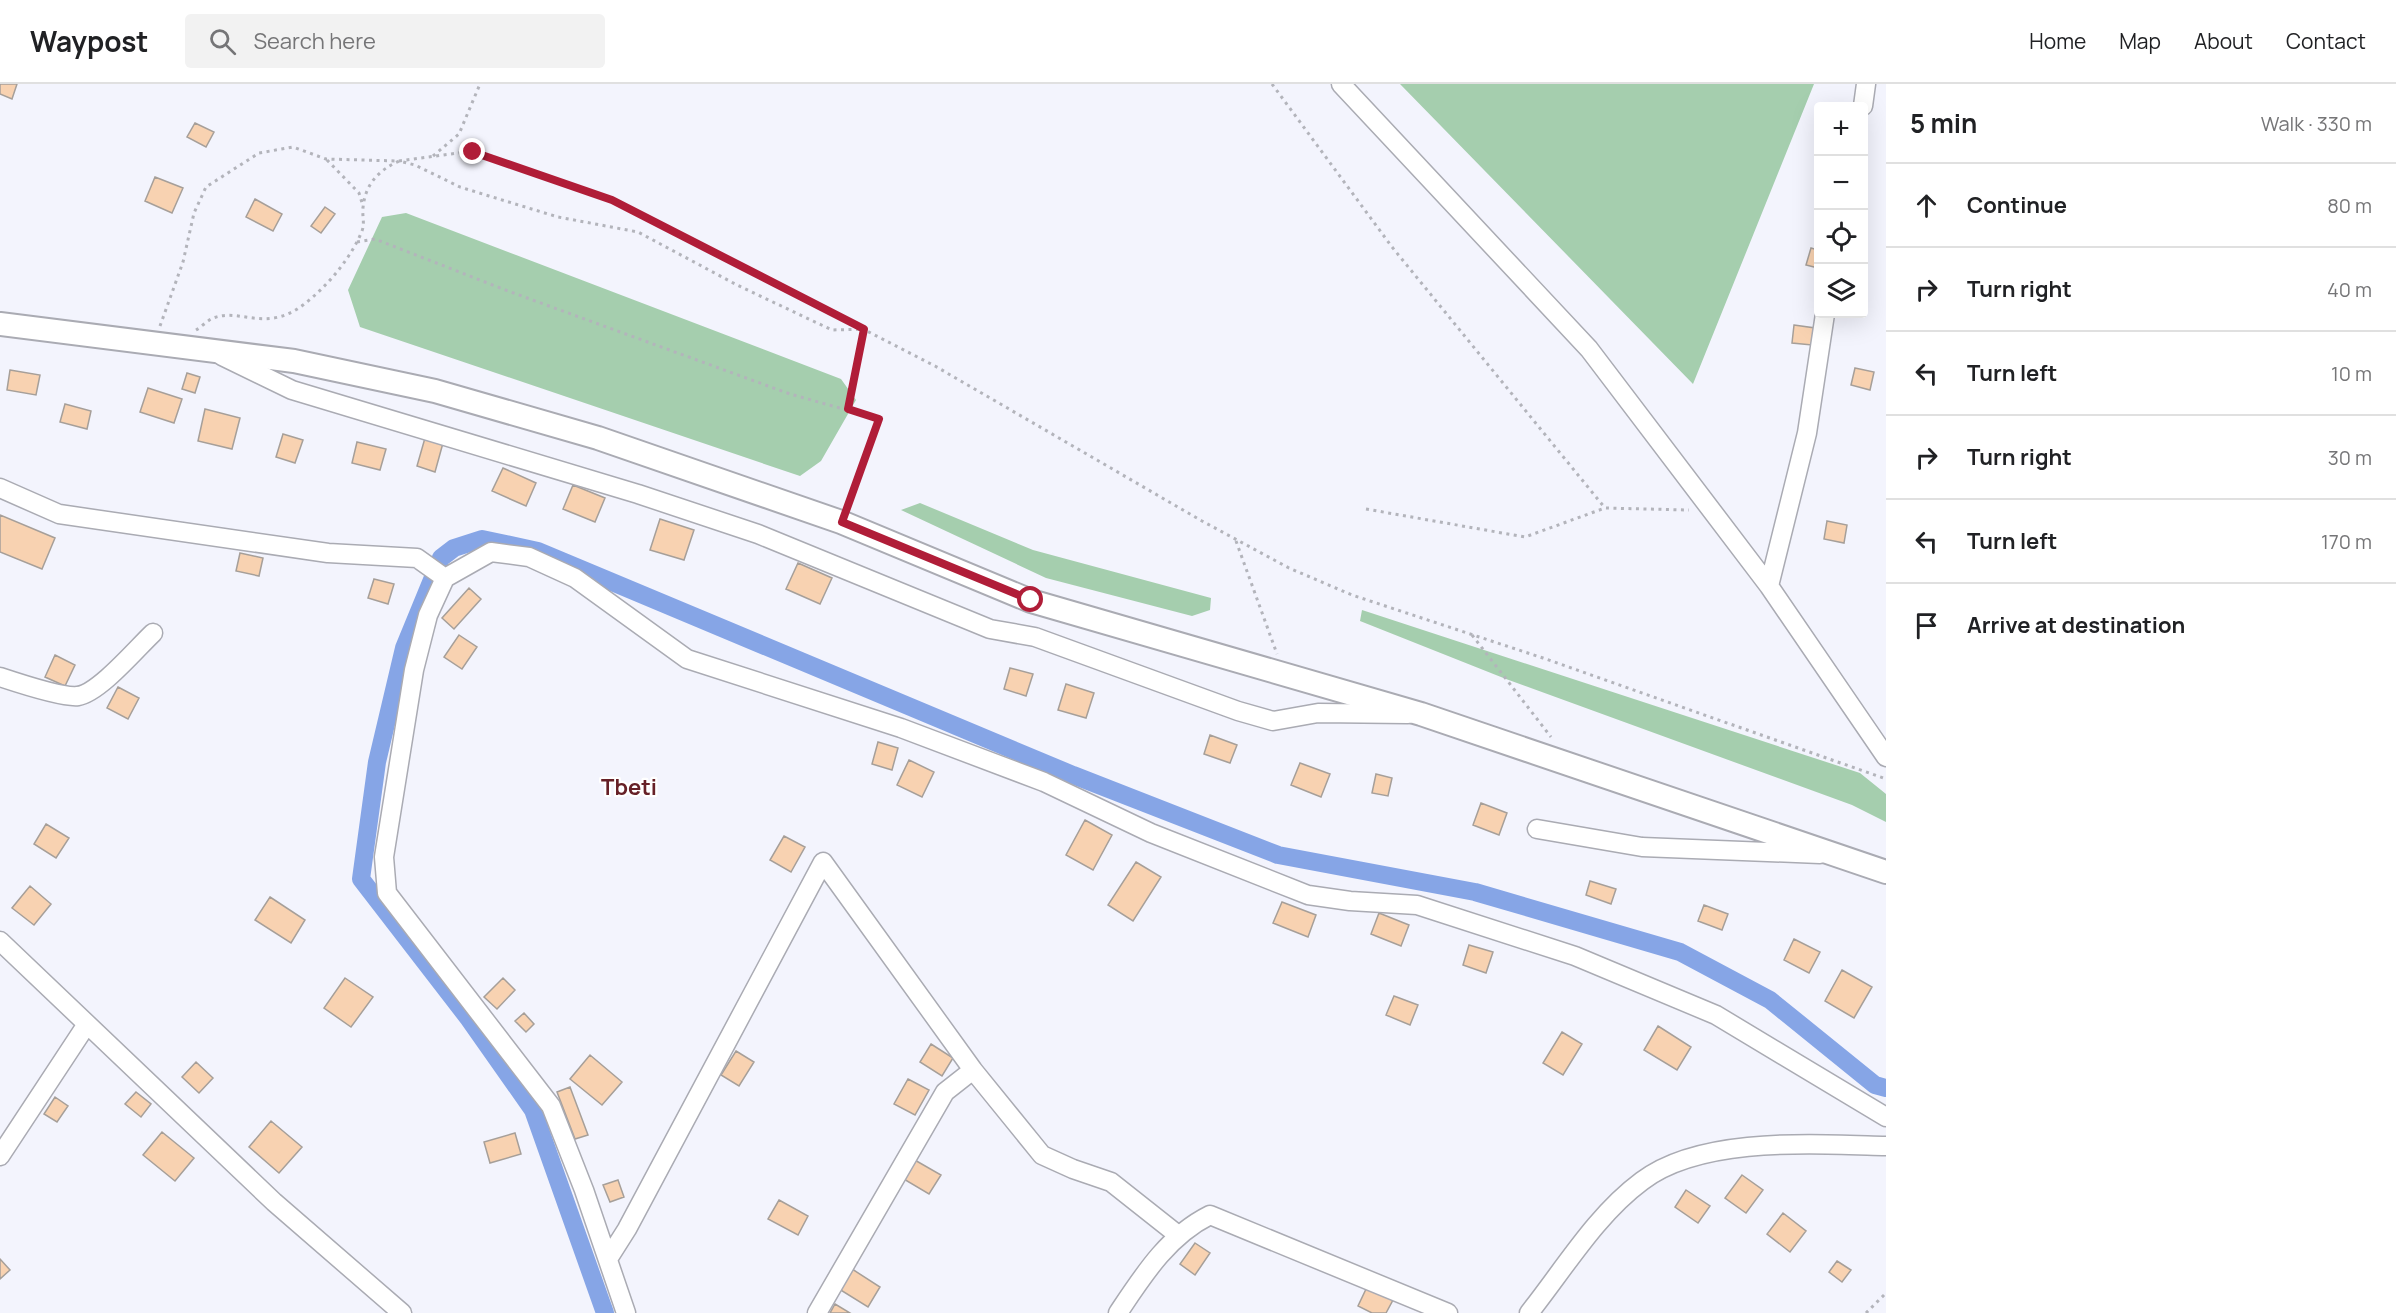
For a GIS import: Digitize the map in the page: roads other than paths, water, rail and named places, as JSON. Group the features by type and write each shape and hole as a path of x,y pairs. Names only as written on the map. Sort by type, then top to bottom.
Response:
{"main road":[{"path":"0,324 294,361 435,391 598,438 842,522 1031,600 1421,714 1886,872"}],"street":[{"path":"1341,84 1589,349 1769,586 1886,757"},
{"path":"1864,102 1866,84"},
{"path":"1769,586 1807,433 1824,318"},
{"path":"210,349 292,390 638,494 758,534 990,629 1035,637 1238,711 1273,721 1318,713 1421,714"},
{"path":"0,488 59,514 328,553 417,558 445,578"},
{"path":"626,1313 551,1106 387,893 384,857 414,670 428,615 445,578 491,552 529,557 575,578 687,659 901,728 1044,782 1151,833 1308,895 1417,905 1575,956 1716,1015 1886,1117"},
{"path":"0,677 24,685 77,696 97,686 153,633"},
{"path":"1537,829 1642,846 1834,855"},
{"path":"608,1259 627,1229 823,862 973,1070 1042,1155 1111,1182 1178,1235"},
{"path":"0,941 274,1202 402,1313"},
{"path":"0,1156 87,1024"},
{"path":"817,1313 945,1092 973,1070"},
{"path":"1529,1313 1608,1212 1642,1180 1676,1161 1713,1151 1803,1144 1886,1146"},
{"path":"1118,1313 1165,1246 1188,1226 1210,1215 1448,1313"}],"waterway":[{"path":"605,1313 533,1110 469,1019 361,879 377,762 404,648 441,558 454,548 482,539 538,551 1073,775 1278,855 1475,892 1680,952 1770,1000 1875,1085 1886,1088"}],"district":[{"name":"Tbeti","path":"629,787"}]}
